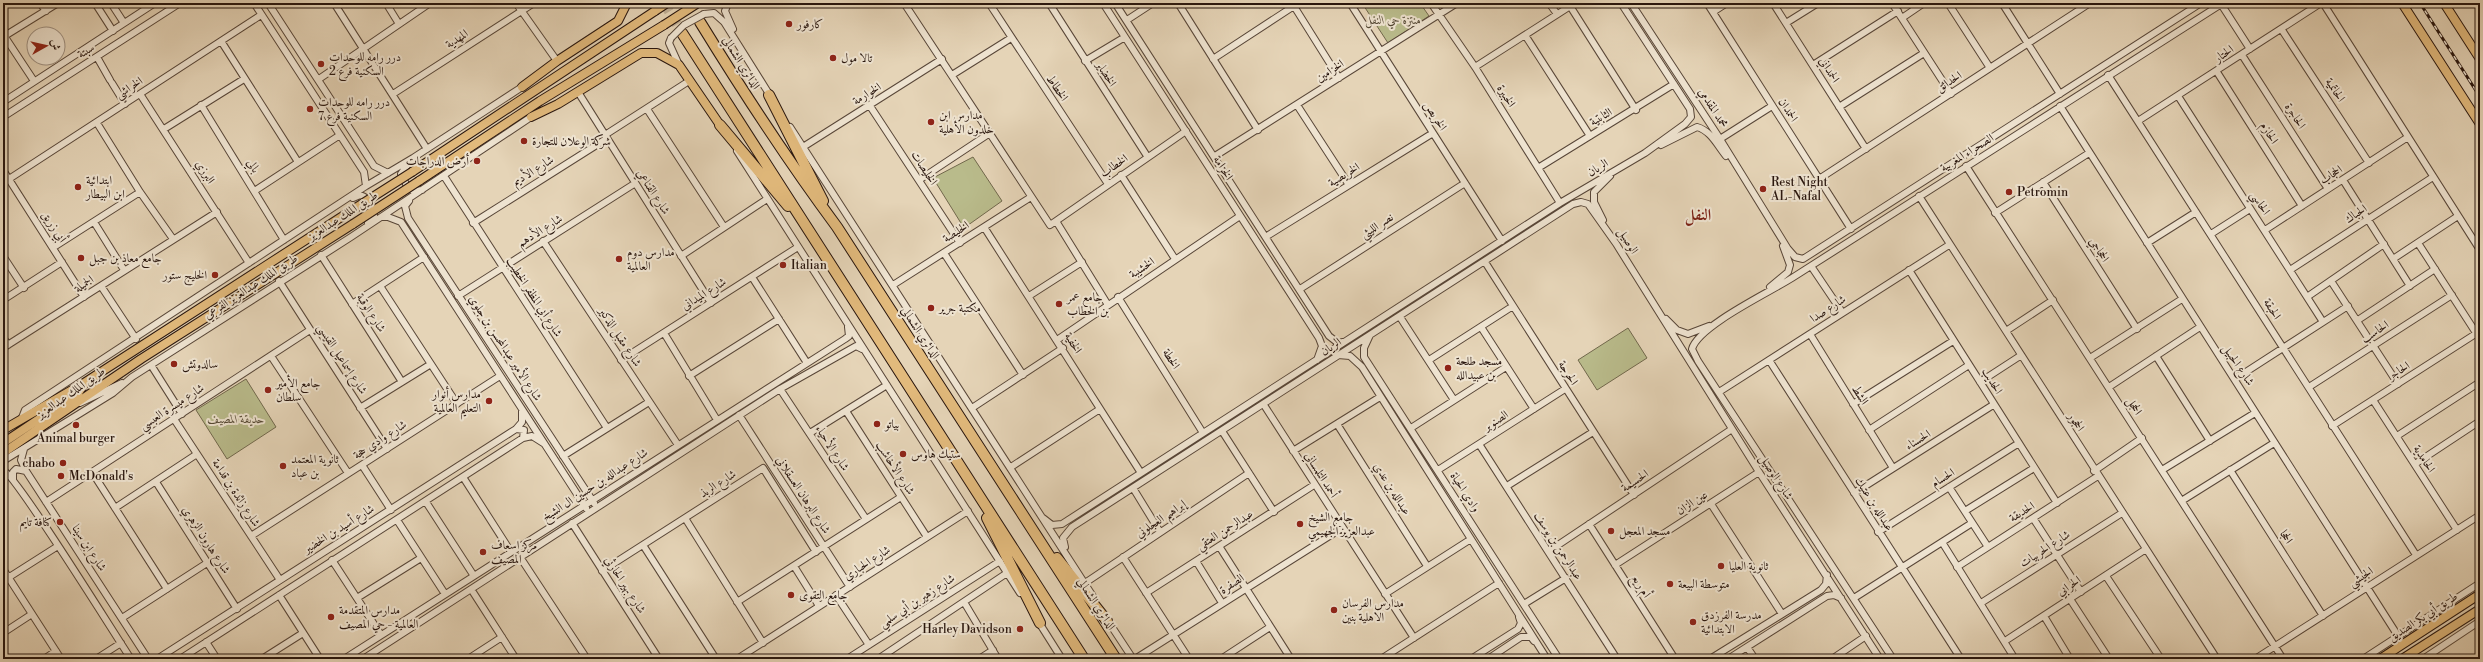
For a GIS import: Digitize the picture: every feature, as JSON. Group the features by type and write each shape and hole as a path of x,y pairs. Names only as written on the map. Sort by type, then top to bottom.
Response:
{"highway":[{"name":"الدائري الشمالي","path":"702,18 772,136 837,227 1116,659"},
{"path":"682,33 817,241 1084,659"},
{"path":"769,95 837,227"},
{"path":"720,125 817,241"},
{"path":"964,472 1040,623"},
{"path":"1022,514 1107,621"}],"main road":[{"path":"522,87 557,61 618,21 624,12 627,3"},
{"name":"طريق الملك عبدالعزيز","path":"3,430 84,383 438,156 589,52 667,3"},
{"name":"طريق الملك عبدالعزيز","path":"3,453 540,101 585,76 698,3"},
{"path":"2402,3 2480,124"},
{"path":"2444,3 2480,59"},
{"path":"522,87 589,52"},
{"path":"531,118 578,92 641,53 657,53 679,65 720,125"},
{"path":"531,118 585,76"},
{"path":"3,443 78,393 84,383"},
{"path":"49,412 82,395 94,392"},
{"name":"طريق أبي بكر الصديق","path":"2380,659 2480,594"},
{"name":"طريق أبي بكر الصديق","path":"2402,659 2480,609"}],"street":[{"path":"40,3 46,11"},
{"path":"34,82 3,36 58,3"},
{"path":"94,3 113,31"},
{"path":"111,3 124,23"},
{"name":"سبتة","path":"66,61 155,3"},
{"name":"سبتة","path":"3,117 180,3"},
{"path":"254,3 364,172 366,186"},
{"path":"268,3 319,79 374,166 388,173"},
{"path":"334,3 393,94 426,149"},
{"path":"386,3 399,24"},
{"path":"319,79 430,3"},
{"path":"516,3 557,61"},
{"name":"المهدية","path":"393,94 534,3"},
{"path":"728,3 725,11 727,18 744,54"},
{"path":"904,3 1031,197 1050,224 1056,221 1108,305"},
{"name":"الخطاط","path":"989,3 1108,184"},
{"name":"الخضاير","path":"1049,3 1085,62 1147,156"},
{"name":"الخزامة","path":"1103,3 1314,331 1322,346 1317,360"},
{"name":"الخزامة","path":"1115,3 1267,236 1322,325 1333,340 1338,343 1346,342"},
{"path":"1127,20 1153,3"},
{"path":"1178,3 1258,130"},
{"name":"الخريص","path":"1350,3 1502,241"},
{"name":"الخبيرة","path":"1431,3 1475,67 1560,203"},
{"name":"الخزامين","path":"1215,156 1457,3"},
{"path":"1549,3 1557,14"},
{"name":"محمد المقدمي","path":"1621,3 1690,109 1691,117 1685,124 1645,153"},
{"path":"1633,5 1640,3"},
{"name":"الحمدان","path":"1707,3 1851,229"},
{"path":"1713,12 1727,3"},
{"name":"الحمداني","path":"1773,3 1866,149"},
{"path":"1786,23 1818,3"},
{"path":"1892,3 1951,94"},
{"path":"1902,18 1924,3"},
{"path":"1948,3 1990,68"},
{"path":"2002,3 2060,94"},
{"name":"الحدائق","path":"1819,179 2090,3"},
{"name":"الصحراء المغربية","path":"1799,259 1808,257 2060,94 2193,5 2201,3"},
{"path":"2322,3 2480,250"},
{"name":"الحتار","path":"2138,121 2217,72 2322,3"},
{"path":"1475,67 1525,36 1572,4 1636,110"},
{"path":"2222,4 2250,49"},
{"name":"الصحراء المغربية","path":"1721,320 1811,266 2108,75 2222,4"},
{"path":"1213,59 1292,5 1339,78"},
{"name":"محمد المقدمي","path":"1633,5 1720,139 1788,249 1799,259"},
{"path":"1813,65 1898,12"},
{"name":"الدائري الشمالي","path":"702,18 714,13 724,22 769,95 1067,554 1107,621 1134,659"},
{"path":"108,23 119,15"},
{"name":"الخراشي","path":"9,179 261,15"},
{"path":"679,65 669,43 671,38 684,25 702,18"},
{"name":"الحاتمية","path":"2282,30 2369,163"},
{"path":"1525,36 1590,136"},
{"path":"1085,62 1125,37"},
{"path":"1646,41 1653,37"},
{"path":"952,75 1011,38"},
{"path":"221,41 298,162"},
{"path":"1839,107 1924,53"},
{"name":"الحاجرة","path":"2242,55 2328,190"},
{"path":"97,57 125,104"},
{"name":"الخوارمة","path":"803,147 942,59"},
{"path":"66,64 71,73"},
{"name":"سبتة","path":"3,102 59,66"},
{"name":"الحازم","path":"2217,72 2302,206"},
{"name":"الحبقة","path":"2108,75 2416,555"},
{"path":"164,129 244,79"},
{"path":"1156,86 1165,80"},
{"name":"شارع الأديم","path":"473,223 689,81"},
{"name":"الثابتية","path":"1538,168 1636,110 1674,84"},
{"name":"طريق الملك عبدالعزيز الفرعي","path":"21,420 25,410 136,339 366,186 413,158 522,87"},
{"name":"شارع القناعي","path":"578,92 634,184 710,303"},
{"name":"البرزي","path":"140,94 249,263"},
{"name":"الحاسي","path":"2178,96 2323,322"},
{"name":"بالي","path":"201,105 256,190 284,240"},
{"path":"1297,105 1349,185"},
{"name":"الخليصات","path":"870,106 960,243"},
{"path":"1720,139 1772,106"},
{"name":"شارع الحبيل","path":"2060,106 2232,379 2235,379 2255,413 2398,636"},
{"path":"647,109 724,227"},
{"name":"طريق الملك عبدالعزيز الفرعي","path":"3,461 113,393 132,377 279,281 430,186 531,118"},
{"path":"97,123 140,192 173,240"},
{"path":"720,125 1062,659"},
{"path":"1645,153 1698,127 1704,129 1711,136 1738,170"},
{"name":"الخطاب","path":"1056,221 1147,156 1186,131"},
{"path":"918,180 990,133"},
{"name":"الخريصية","path":"1267,236 1433,133"},
{"path":"256,190 340,135"},
{"name":"الحجاب","path":"2265,230 2408,137"},
{"name":"الريان","path":"1064,523 1560,203 1645,153"},
{"path":"1995,213 2089,153"},
{"name":"الحجل","path":"1962,157 1995,213 2053,300 2283,659"},
{"path":"413,158 403,168 401,174 408,188 421,191 430,186"},
{"path":"1954,162 1959,170"},
{"path":"364,172 371,172 374,166"},
{"name":"الريان","path":"1600,186 1619,168"},
{"name":"أبي زريق","path":"3,170 54,247 84,297"},
{"path":"1121,175 1175,259"},
{"name":"شارع أبي المظفر الخطيب","path":"444,176 502,268 607,428"},
{"name":"الحباك","path":"2290,270 2433,177"},
{"path":"2343,180 2410,286"},
{"name":"الحجاجي","path":"2043,182 2137,329"},
{"name":"نصر الليثي","path":"1300,289 1465,183"},
{"name":"شارع الأدهم","path":"458,296 634,184"},
{"name":"الوصيل","path":"1600,186 1594,192 1594,202 1617,245 1655,305"},
{"path":"54,247 140,192"},
{"path":"330,210 360,194 369,199 374,214 368,223 351,237"},
{"name":"الحجور","path":"1919,196 2006,331 2020,356 2216,659"},
{"name":"الخليصة","path":"893,285 1031,197"},
{"path":"408,218 405,206 411,198"},
{"path":"681,256 767,199"},
{"name":"الريان","path":"1069,531 1133,488 1264,405 1370,334 1400,317 1573,204 1581,202 1588,204 1617,245"},
{"path":"2211,234 2250,209"},
{"name":"الجميلة","path":"5,346 216,212"},
{"path":"2147,243 2196,212"},
{"path":"380,217 388,217 401,222 402,216 408,218"},
{"name":"الخشيبة","path":"1058,340 1240,216"},
{"path":"2393,259 2458,216"},
{"name":"شارع الأمير عبدالمحسن بن جلوي","path":"408,218 597,507"},
{"path":"94,222 124,270"},
{"name":"شارع الأمير عبدالمحسن بن جلوي","path":"401,222 522,411 590,512"},
{"name":"الخفية","path":"984,227 1058,340 1141,473"},
{"name":"محمد المقدمي","path":"1753,300 1784,276 1790,265 1774,227"},
{"name":"شارع مقبل الذكير","path":"544,241 678,445"},
{"path":"2418,243 2478,336"},
{"name":"شارع صدا","path":"1720,392 1949,244"},
{"path":"2307,297 2384,244"},
{"name":"شارع الميداني","path":"621,360 798,247"},
{"path":"944,253 1023,375"},
{"name":"شارع الوقبة","path":"321,255 402,382"},
{"path":"3,256 24,288"},
{"path":"352,304 424,257"},
{"path":"3,300 24,288 62,262"},
{"path":"1029,296 1082,262"},
{"name":"الحرجة","path":"1485,262 1634,495"},
{"path":"1811,266 1842,312"},
{"path":"2358,320 2435,269"},
{"name":"الحديب","path":"1909,270 1993,405 2019,442 2057,503"},
{"path":"752,277 807,363"},
{"path":"1442,280 1446,287"},
{"name":"شارع إسماعيل القيسي","path":"279,281 387,449"},
{"path":"2332,281 2398,384"},
{"path":"101,286 136,339"},
{"path":"380,286 457,404"},
{"name":"الحاسب","path":"2309,387 2452,295"},
{"name":"الخطة","path":"1118,298 1203,434"},
{"path":"2090,358 2182,299"},
{"path":"2006,331 2053,300"},
{"path":"1655,305 1677,330 1688,334 1721,320"},
{"name":"شارع الوصيل","path":"1655,305 1759,472 1787,513 1880,659"},
{"path":"1428,360 1513,306"},
{"path":"2235,379 2348,306"},
{"path":"1400,317 1454,400"},
{"path":"690,376 779,319"},
{"name":"شارع الوصيل","path":"1721,320 1694,341 1692,349 1893,659"},
{"name":"شارع عبدالله بن حسين ال الشيخ","path":"344,659 839,343 849,336 847,324"},
{"path":"1314,331 1322,325"},
{"path":"1481,327 1534,409"},
{"path":"2109,387 2200,327"},
{"name":"شارع ميسرة العبسي","path":"46,502 310,330"},
{"path":"664,333 717,420"},
{"name":"وادي الحياة","path":"1370,334 1364,348 1364,357 1559,659"},
{"name":"الشط","path":"1810,334 1893,468"},
{"name":"الحاجر","path":"2332,426 2478,336"},
{"path":"3,337 5,346"},
{"path":"1853,404 1954,341"},
{"path":"839,343 846,343 846,348 843,351"},
{"name":"شارع عبدالله بن حسين ال الشيخ","path":"362,659 780,389 843,351 856,346 865,352"},
{"path":"972,408 1063,348"},
{"name":"وادي الحياة","path":"1338,355 1350,356 1356,359 1547,659"},
{"path":"271,356 348,473"},
{"path":"1980,382 2020,356"},
{"path":"2156,356 2210,441"},
{"name":"عبدالله بن عتيك","path":"1769,360 1878,532 1961,659"},
{"path":"360,408 431,364"},
{"path":"151,365 182,414"},
{"path":"1869,430 1969,365"},
{"path":"1411,428 1506,367"},
{"path":"1366,374 1372,369"},
{"name":"شارع وادي حجة","path":"251,536 500,376"},
{"path":"75,406 132,377"},
{"path":"2396,436 2480,382"},
{"path":"810,433 887,385"},
{"name":"شارع الأحياء","path":"780,389 866,519"},
{"name":"الصنوبر","path":"1438,470 1565,389"},
{"path":"1293,451 1380,396"},
{"name":"الحامدية","path":"2373,400 2457,530"},
{"path":"563,456 649,402"},
{"name":"أحمد التلمساني","path":"1264,405 1314,485 1414,638"},
{"name":"الحسناء","path":"1854,493 1993,405"},
{"path":"1011,467 1100,409"},
{"path":"516,429 522,422 522,411"},
{"name":"شارع الأخاشب","path":"846,411 927,537"},
{"path":"2162,470 2255,413"},
{"name":"شارع البرهان العسقلاني","path":"739,415 850,587"},
{"name":"شارع زائدة بن قدامة","path":"174,419 280,580"},
{"path":"2415,464 2480,421"},
{"path":"3,423 12,425"},
{"name":"عبدالله بن عدي","path":"1337,424 1427,566"},
{"path":"516,429 524,430 523,438 532,436 543,443"},
{"name":"شارع أسيد بن الخضير","path":"157,659 516,429"},
{"name":"الحسيمة","path":"1549,551 1732,429"},
{"path":"1222,431 1274,512"},
{"path":"1507,486 1593,432"},
{"name":"شارع أسيد بن الخضير","path":"180,659 332,560 426,502 523,438"},
{"path":"2094,471 2142,438"},
{"name":"الحسام","path":"1878,532 2019,442"},
{"path":"2182,500 2274,442"},
{"name":"عبدالرحمن بن يوسف","path":"1479,444 1617,659"},
{"name":"شارع ابن سينا","path":"25,448 21,460 26,471 146,657"},
{"path":"115,508 197,454"},
{"path":"362,465 391,510"},
{"name":"شارع الربذ","path":"602,571 763,468 816,552"},
{"path":"1965,511 2034,468"},
{"path":"13,479 13,472 16,469 26,471"},
{"name":"شارع ابن سينا","path":"3,470 13,479 131,659"},
{"name":"الحجا","path":"2230,470 2323,616"},
{"path":"92,472 167,589"},
{"name":"عين الزان","path":"1615,565 1759,472"},
{"name":"إبراهيم العجلوني","path":"1085,583 1249,473"},
{"name":"الحديقة","path":"1957,567 2098,476"},
{"path":"463,477 511,552"},
{"name":"شارع هارون الزهري","path":"156,482 237,609"},
{"name":"عبدالرحمن العتقي","path":"1146,593 1314,485"},
{"path":"1950,487 1988,547"},
{"path":"1133,488 1160,532"},
{"path":"737,602 901,497"},
{"path":"426,502 474,576"},
{"path":"1711,504 1782,614"},
{"path":"1787,513 1794,507"},
{"name":"شارع الحباري","path":"737,659 968,511"},
{"name":"شارع الحربيات","path":"1981,603 2122,513"},
{"name":"الجيشي","path":"2255,659 2480,515"},
{"path":"685,518 763,642"},
{"path":"1043,518 1052,525 1064,523 1069,531 1063,541 1067,554"},
{"path":"2033,518 2081,592"},
{"path":"397,520 445,594"},
{"name":"شارع بهير الحارثي","path":"572,523 659,659"},
{"path":"1854,598 1972,523"},
{"name":"أم ريع","path":"1589,524 1675,659"},
{"name":"الصفرة","path":"1134,659 1342,528"},
{"path":"1385,594 1471,539"},
{"path":"1942,542 2014,657 2007,659"},
{"path":"644,545 716,659"},
{"path":"6,580 58,546"},
{"path":"1220,546 1291,659"},
{"name":"الحرابي","path":"2005,641 2146,549"},
{"path":"520,557 587,659"},
{"path":"1123,557 1189,659"},
{"path":"357,598 421,558"},
{"path":"332,560 381,635"},
{"name":"شارع زهير بن أبي سلمي","path":"847,659 1000,561"},
{"path":"1196,561 1222,603"},
{"path":"122,618 207,563"},
{"path":"794,566 819,606"},
{"path":"3,569 6,580 32,614 61,659"},
{"path":"878,659 1007,573"},
{"path":"1710,659 1821,590 1826,584 1827,575"},
{"path":"2106,576 2161,659"},
{"path":"1524,604 1566,578"},
{"path":"1381,659 1499,583"},
{"path":"2363,659 2480,584"},
{"path":"471,589 516,659"},
{"path":"279,595 320,659"},
{"path":"836,595 869,645"},
{"path":"1728,659 1826,596 1834,595 1842,599"},
{"path":"2070,599 2109,659"},
{"path":"1804,601 1808,608"},
{"path":"964,602 998,659"},
{"path":"1471,659 1518,629 1521,623 1517,611"},
{"path":"3,633 32,614"},
{"path":"2044,616 2070,659"},
{"path":"2423,659 2480,621"},
{"path":"1221,659 1230,656 1270,627"},
{"path":"262,659 302,633"},
{"path":"1832,659 1866,636"},
{"path":"1488,659 1521,637 1531,637 1538,645"},
{"path":"468,659 502,638"},
{"path":"206,642 217,659"},
{"path":"96,659 121,643"},
{"path":"1747,647 1755,659"},
{"path":"979,659 993,650"},
{"path":"44,659 56,651"},
{"path":"146,657 152,659"}],"green space":[{"name":"منتزة حي النفل","path":"1362,3 1420,3 1429,16 1388,43"},
{"path":"973,157 1002,201 964,228 933,178"},
{"path":"1628,328 1647,358 1597,390 1578,360"},
{"name":"حديقة المصيف","path":"246,379 276,427 227,459 196,410"}],"tunnel":[{"path":"664,3 682,33"},
{"path":"688,3 700,22"}],"railway":[{"path":"2420,3 2480,97"}],"place":[{"name":"كارفور","path":"789,24"},
{"name":"تالا مول","path":"833,58"},
{"name":"درر رامه للوحدات السكنية فرع 2","path":"321,64"},
{"name":"درر رامه للوحدات السكنية فرع 7","path":"310,109"},
{"name":"مدارس ابن خلدون الأهلية","path":"931,122"},
{"name":"شركة الوعلان للتجارة","path":"524,141"},
{"name":"أرض الدراجات","path":"477,161"},
{"name":"ابتدائية ابن البيطار","path":"78,187"},
{"name":"Rest Night AL-Nafal","path":"1763,189"},
{"name":"Petromin","path":"2009,192"},
{"name":"جامع معاذ بن جبل","path":"81,258"},
{"name":"مدارس دوم العالمية","path":"619,259"},
{"name":"Italian","path":"783,265"},
{"name":"الخليج ستور","path":"215,275"},
{"name":"جامع عمر بن الخطاب","path":"1059,304"},
{"name":"مكتبة جرير","path":"931,308"},
{"name":"سالدوتش","path":"174,364"},
{"name":"مسجد طلحة بن عبيدالله","path":"1448,368"},
{"name":"جامع الأمير سلطان","path":"268,390"},
{"name":"مدارس أنوار التعليم العالمية","path":"489,401"},
{"name":"بياتو","path":"877,424"},
{"name":"Animal burger","path":"76,425"},
{"name":"ستيك هاوس","path":"903,454"},
{"name":"chabo","path":"63,463"},
{"name":"ثانوية المعتمد بن عباد","path":"283,466"},
{"name":"McDonald's","path":"61,476"},
{"name":"كنافة تايم","path":"60,522"},
{"name":"جامع الشيخ عبدالعزيز الجهيمي","path":"1300,524"},
{"name":"مسجد المعجل","path":"1611,531"},
{"name":"مركز اسعاف المصيف","path":"483,552"},
{"name":"ثانوية العليا","path":"1721,566"},
{"name":"متوسطة البيعة","path":"1670,584"},
{"name":"جامع التقوى","path":"791,595"},
{"name":"مدارس الفرسان الاهلية بنين","path":"1334,610"},
{"name":"مدارس المتقدمة العالمية - حي المصيف","path":"331,617"},
{"name":"مدرسة الفرزدق الابتدائية","path":"1693,622"},
{"name":"Harley Davidson","path":"1020,629"}],"district":[{"name":"النفل","path":"1698,215"}]}
